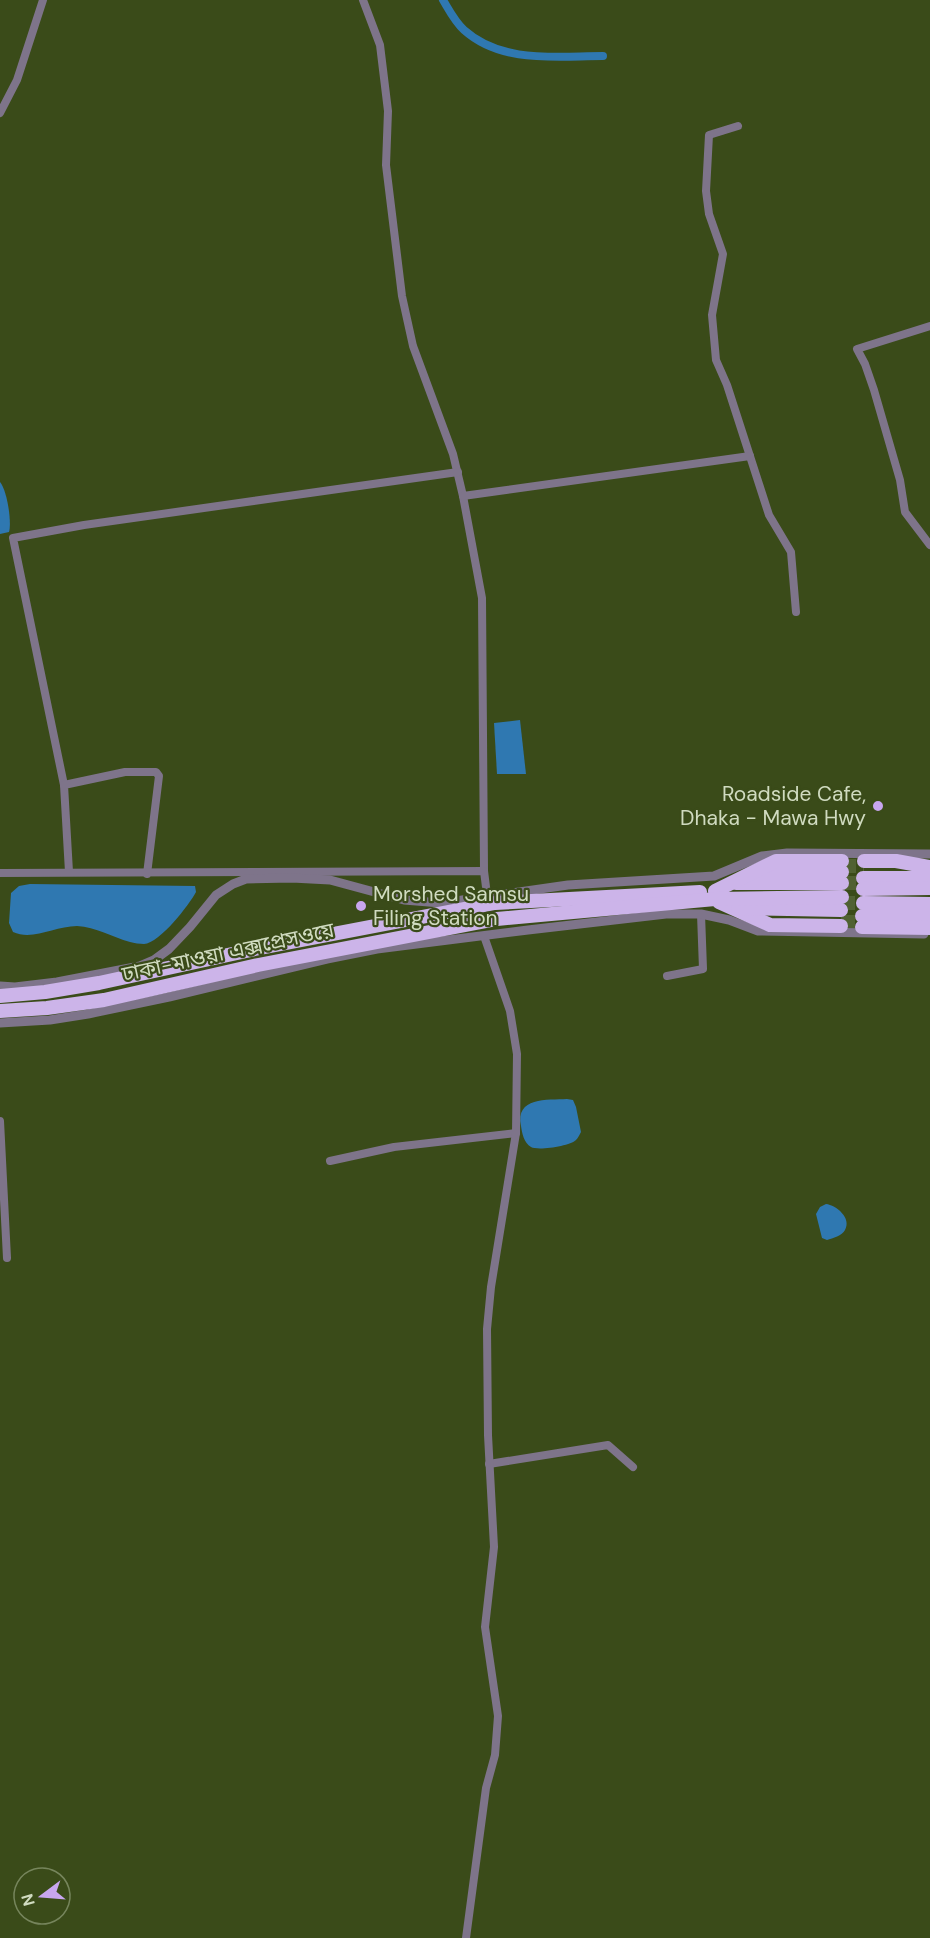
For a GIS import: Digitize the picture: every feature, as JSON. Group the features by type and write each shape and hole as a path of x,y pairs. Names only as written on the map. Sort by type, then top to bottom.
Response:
{"highway":[{"path":"863,894 896,861 930,867"},
{"name":"ঢাকা-মাওয়া এক্সপ্রেসওয়ে","path":"722,901 736,881 761,869 842,894"},
{"path":"863,894 930,878"},
{"name":"ঢাকা-মাওয়া এক্সপ্রেসওয়ে","path":"736,881 842,894"},
{"path":"863,894 930,888"},
{"name":"ঢাকা-মাওয়া এক্সপ্রেসওয়ে","path":"0,1011 47,1008 104,1000 258,965 497,919 842,894"},
{"name":"ঢাকা-মাওয়া এক্সপ্রেসওয়ে","path":"0,996 45,992 99,983 278,945 495,903 722,901 842,894"},
{"name":"ঢাকা-মাওয়া এক্সপ্রেসওয়ে","path":"722,901 753,917 842,894"},
{"path":"863,894 930,898"},
{"path":"863,894 930,904"},
{"path":"863,894 930,911"},
{"path":"863,894 930,916"},
{"path":"863,894 930,922"},
{"path":"863,894 930,928"}],"street":[{"path":"1,110 17,80 43,0"},
{"path":"363,0 380,45 387,111 386,165 402,296 412,346 458,472 482,598 484,872 487,895"},
{"path":"738,126 709,135 706,191 709,214 723,254 712,315 716,360 727,385 769,515 791,552 796,612"},
{"path":"930,326 857,349 874,390 900,480 905,512 930,545"},
{"path":"463,496 750,456"},
{"path":"69,872 64,785 14,538 84,525 458,472"},
{"path":"64,785 124,772 158,774 147,873"},
{"path":"0,986 15,987 57,982 147,963 169,949 216,895 246,879 330,879 404,900 425,902 465,900 568,885 714,876 762,856 787,853 930,854"},
{"path":"0,873 484,872"},
{"path":"0,1023 88,1014 377,949 666,914 701,915 729,920 758,931 930,934"},
{"path":"667,976 703,969 701,915"},
{"path":"466,1938 486,1788 495,1755 498,1716 485,1627 494,1547 489,1464 487,1329 491,1287 516,1133 517,1054 510,1011 484,936"},
{"path":"0,1121 7,1258"},
{"path":"330,1161 394,1147 516,1133"},
{"path":"489,1464 608,1445 633,1467"}],"water":[{"path":"0,482 7,499 10,521 9,532 0,534"},
{"path":"520,720 526,774 497,774 494,723"},
{"path":"30,884 195,886 196,892 166,931 151,942 142,944 91,928 77,926 28,935 13,932 9,923 11,893 19,886"},
{"path":"542,1100 573,1100 576,1107 581,1132 577,1139 554,1147 531,1147 521,1129 520,1117 523,1110 528,1105"},
{"path":"826,1204 842,1213 847,1225 842,1234 827,1240 822,1238 816,1214 820,1207"}],"waterway":[{"path":"443,0 464,30 479,41 495,48 530,56 603,56"}],"tunnel":[{"path":"842,866 864,866"},
{"path":"842,883 863,883"},
{"path":"841,903 863,903"},
{"path":"841,922 862,922"}],"place":[{"name":"Roadside Cafe, Dhaka - Mawa Hwy","path":"878,806"},
{"name":"Morshed Samsu Filing Station","path":"361,906"}]}
